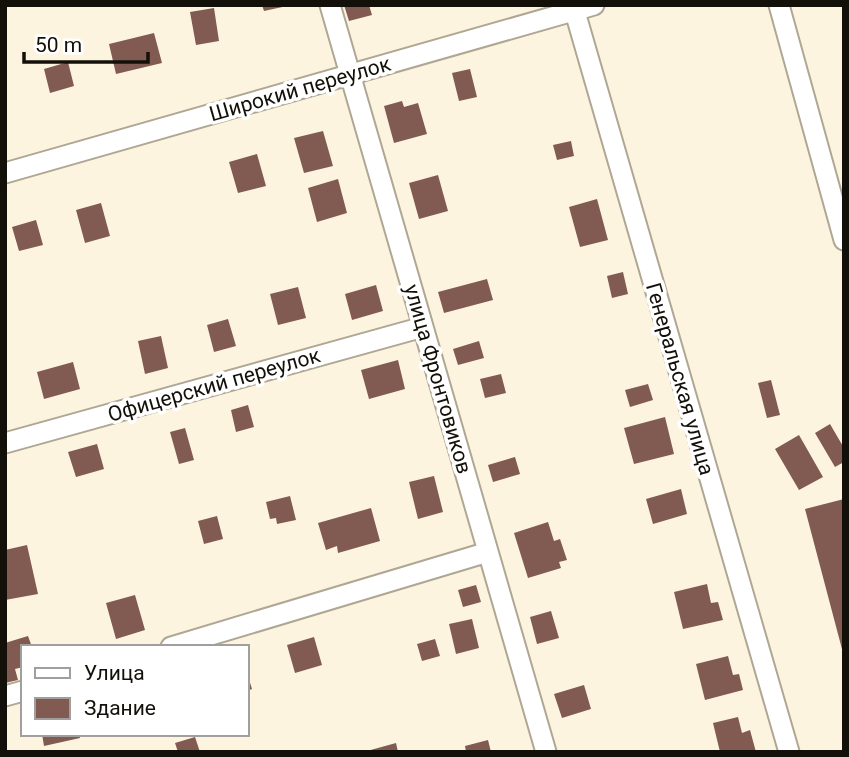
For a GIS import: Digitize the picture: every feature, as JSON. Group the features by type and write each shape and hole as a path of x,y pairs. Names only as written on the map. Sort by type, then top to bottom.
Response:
{"street":[{"name":"улица Фронтовиков","path":"330,5 546,752"},
{"name":"Широкий переулок","path":"5,173 350,75 573,8 594,5"},
{"path":"779,5 843,233"},
{"name":"Генеральская улица","path":"573,8 789,752"},
{"name":"Офицерский переулок","path":"5,443 423,327"},
{"path":"178,645 488,552"}],"building":[{"path":"262,5 287,5 287,6 264,11"},
{"path":"344,5 369,5 372,15 349,21"},
{"path":"214,8 219,41 196,45 190,12"},
{"path":"154,33 162,63 116,74 109,44"},
{"path":"68,62 74,86 50,93 44,69"},
{"path":"470,69 477,97 459,101 452,73"},
{"path":"402,101 404,107 418,103 427,134 394,143 384,106"},
{"path":"323,131 333,166 304,173 294,138"},
{"path":"571,141 574,156 557,160 553,145"},
{"path":"257,154 266,186 238,193 229,162"},
{"path":"438,175 448,211 419,219 409,183"},
{"path":"338,179 347,213 317,222 308,188"},
{"path":"597,199 608,240 580,247 569,207"},
{"path":"101,203 110,236 85,243 76,210"},
{"path":"36,220 43,245 19,251 12,227"},
{"path":"623,272 628,294 612,298 607,276"},
{"path":"487,279 493,300 444,313 438,292"},
{"path":"376,285 383,311 352,320 345,294"},
{"path":"298,287 306,318 278,325 270,294"},
{"path":"228,319 236,346 214,352 207,325"},
{"path":"161,336 168,368 145,374 138,341"},
{"path":"479,341 484,358 458,365 453,349"},
{"path":"398,360 405,389 369,399 361,370"},
{"path":"73,362 80,389 44,399 37,372"},
{"path":"501,374 506,393 485,398 480,379"},
{"path":"771,380 780,415 767,418 758,383"},
{"path":"648,384 653,400 630,407 625,390"},
{"path":"248,405 254,427 236,432 231,410"},
{"path":"665,417 674,454 634,464 624,428"},
{"path":"830,424 844,448 844,462 835,467 815,433"},
{"path":"185,428 194,460 179,464 170,432"},
{"path":"799,435 823,477 799,490 775,449"},
{"path":"97,444 104,469 76,477 68,452"},
{"path":"515,457 520,474 493,482 488,465"},
{"path":"434,476 443,512 418,519 409,482"},
{"path":"681,489 687,514 653,524 646,499"},
{"path":"290,496 296,520 277,524 276,518 270,519 266,502"},
{"path":"844,499 844,653 843,653 805,509"},
{"path":"371,508 380,541 338,553 337,546 326,550 318,523"},
{"path":"217,516 223,539 204,544 198,521"},
{"path":"548,522 554,541 560,539 567,560 559,562 561,568 528,578 514,533"},
{"path":"27,545 38,594 5,600 5,550"},
{"path":"707,584 711,603 718,602 723,620 683,629 674,592"},
{"path":"476,585 481,602 463,607 458,590"},
{"path":"135,595 145,630 116,639 106,603"},
{"path":"551,611 559,638 537,644 530,617"},
{"path":"472,619 479,648 456,654 449,624"},
{"path":"28,636 31,645 21,645 21,668 15,669 18,680 5,683 5,643"},
{"path":"314,637 322,665 295,673 287,645"},
{"path":"435,639 440,656 422,661 417,644"},
{"path":"728,656 733,675 739,674 743,690 705,700 696,664"},
{"path":"584,685 591,709 562,718 554,694"},
{"path":"738,717 742,733 750,730 756,752 720,752 713,723"},
{"path":"42,736 80,736 80,738 44,746"},
{"path":"195,737 200,752 178,752 175,743"},
{"path":"488,740 491,752 466,752 465,746"},
{"path":"396,743 398,752 367,751"}]}
